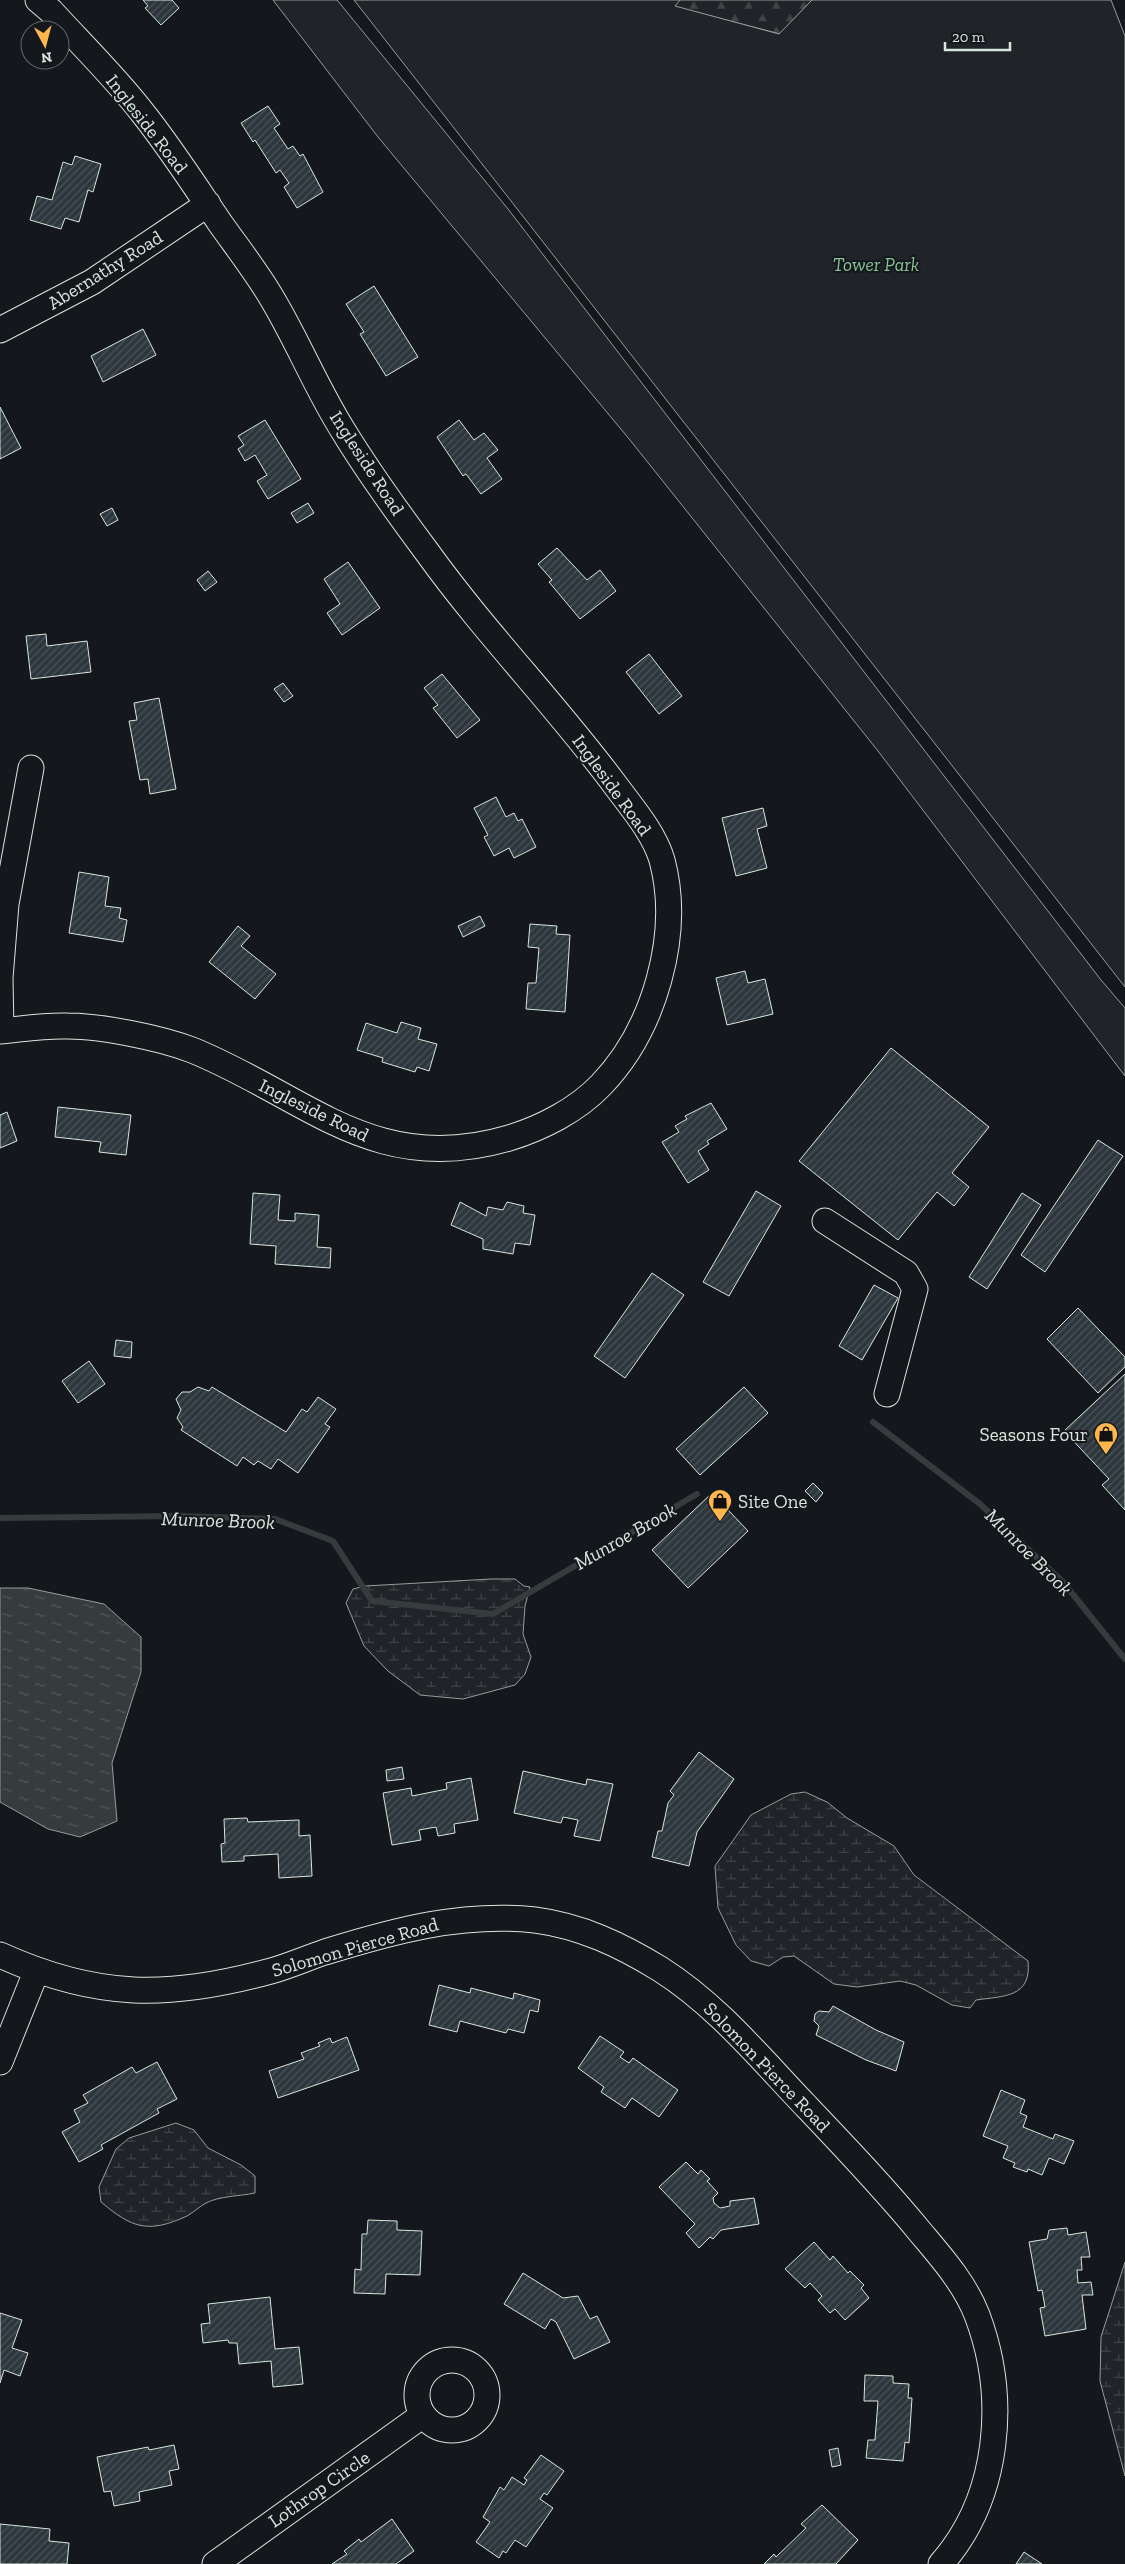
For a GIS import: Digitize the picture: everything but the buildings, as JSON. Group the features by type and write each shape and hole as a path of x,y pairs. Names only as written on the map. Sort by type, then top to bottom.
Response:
{"street":[{"name":"Ingleside Road","path":"0,1031 70,1026 132,1035 189,1049 350,1131 382,1142 415,1148 450,1149 478,1146 513,1137 547,1122 575,1107 601,1085 625,1055 656,990 666,956 671,921 668,887 660,854 643,822 596,758 484,626 428,554 342,430 270,296 208,204 140,109 51,11 38,0"},
{"name":"Abernathy Road","path":"0,330 92,282 208,204"},
{"path":"0,1031 0,978 6,904 31,768"},
{"path":"825,1221 906,1273 915,1289 887,1394"},
{"name":"Solomon Pierce Road","path":"0,1955 36,1972 82,1985 122,1991 169,1990 208,1986 272,1971 333,1950 437,1922 478,1919 535,1920 586,1931 662,1970 710,2005 832,2133 902,2210 951,2269 976,2313 994,2372 995,2434 983,2494 958,2546 942,2564"},
{"path":"0,2062 36,1972"},
{"name":"Lothrop Circle","path":"216,2564 423,2415"}],"green space":[{"path":"273,0 337,0 508,209 1101,980 1125,1008 1125,1076 878,751 630,440 378,137"},
{"name":"Tower Park","path":"354,0 680,0 675,6 779,34 812,0 1111,0 1125,36 1125,987"},
{"path":"649,0 812,0 780,34"},
{"path":"515,1579 524,1586 530,1587 525,1606 523,1634 531,1657 525,1674 515,1685 463,1699 420,1695 388,1671 364,1646 346,1603 353,1589 365,1586"},
{"path":"805,1792 827,1802 847,1818 894,1846 914,1875 1028,1961 1028,1973 1020,1989 1005,1996 976,2000 970,2008 952,2005 916,1985 900,1981 857,1987 834,1984 794,1956 783,1957 769,1966 751,1961 736,1945 718,1908 715,1866 751,1815 791,1794"},
{"path":"176,2123 194,2130 208,2148 241,2165 255,2176 255,2193 211,2201 187,2216 161,2225 141,2226 122,2218 101,2202 99,2187 116,2149 129,2138"},
{"path":"1125,2262 1125,2476 1100,2381 1101,2337"}],"water":[{"path":"0,1588 28,1588 104,1604 141,1637 141,1672 112,1763 117,1821 80,1837 48,1829 0,1802"}],"waterway":[{"name":"Munroe Brook","path":"873,1422 980,1504 1063,1582 1125,1659"},
{"name":"Munroe Brook","path":"0,1518 178,1516 275,1519 333,1541 372,1601 493,1614 697,1494"}],"place":[{"name":"Seasons Four","path":"1106,1455"},
{"name":"Site One","path":"720,1522"}]}
